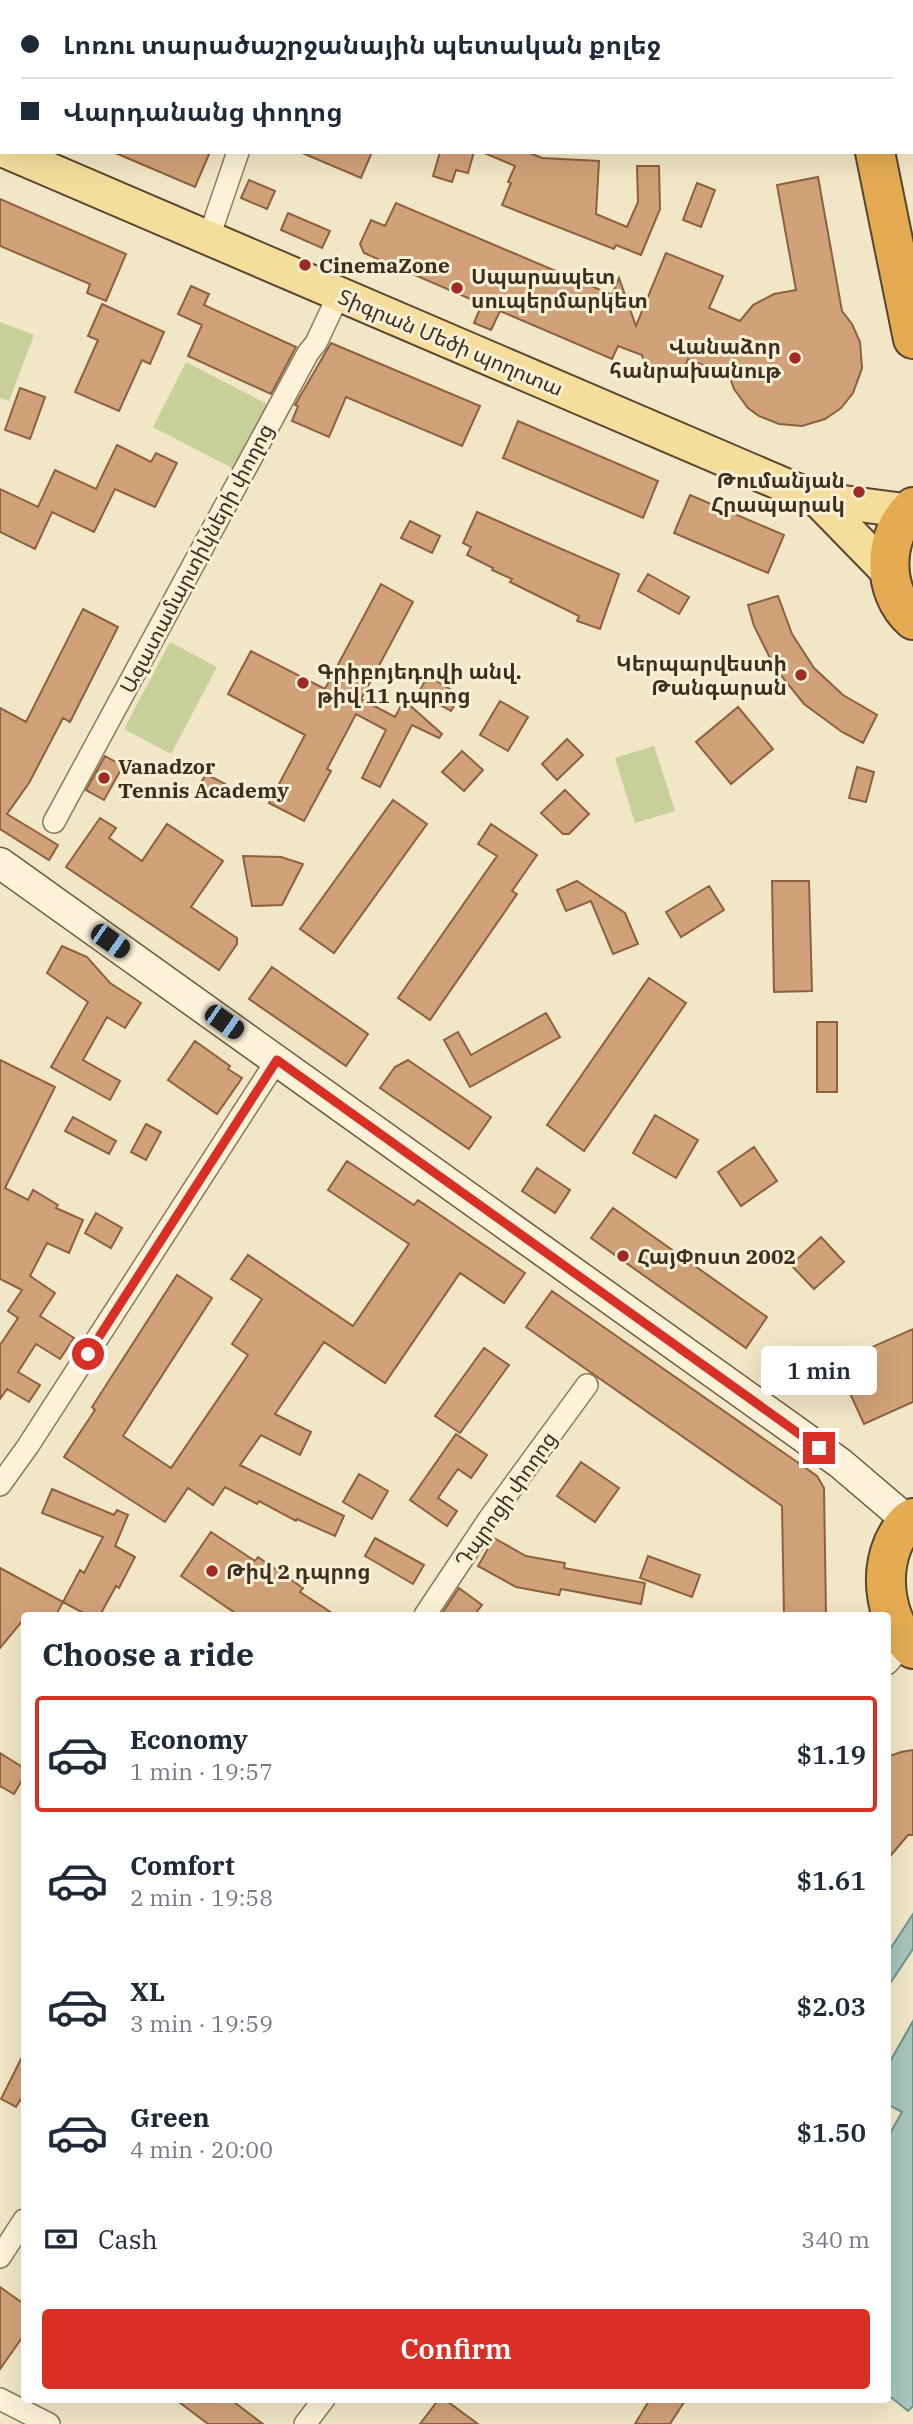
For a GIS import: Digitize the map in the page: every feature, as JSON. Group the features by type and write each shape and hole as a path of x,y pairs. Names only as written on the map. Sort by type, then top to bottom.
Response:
{"highway":[{"path":"875,154 913,339"},
{"path":"910,509 896,531 890,553 890,574 897,597 913,620"},
{"path":"902,1651 885,1582 890,1551 910,1519"}],"main road":[{"name":"Տիգրան Մեծի պողոտա","path":"13,154 817,499 910,509"},
{"name":"Տիգրան Մեծի պողոտա","path":"817,499 890,574"}],"street":[{"path":"209,237 237,154"},
{"name":"Ազատամարտիկների փողոց","path":"54,822 307,353 316,343 339,294"},
{"path":"0,863 840,1463 910,1519"},
{"path":"0,1485 28,1447 277,1060"},
{"name":"Դպրոցի փողոց","path":"427,1612 489,1519 587,1385"},
{"path":"0,2257 21,2225"},
{"path":"0,2399 49,2424"},
{"path":"305,2424 321,2403"}],"green space":[{"path":"0,322 34,335 9,401 0,398"},
{"path":"186,362 267,404 234,469 153,427"},
{"path":"170,642 217,667 171,754 124,729"},
{"path":"654,746 675,811 635,823 615,758"}],"water":[{"path":"913,1914 913,1949 891,1982 891,1948"},
{"path":"913,2021 913,2406 908,2411 891,2397 891,2132 902,2112 891,2106 891,2060"}],"building":[{"path":"118,154 209,154 195,187"},
{"path":"305,154 371,154 361,178"},
{"path":"439,154 473,154 468,173 456,170 452,182 433,176"},
{"path":"487,154 532,154 542,158 599,161 596,214 627,227 638,202 637,166 659,166 660,209 641,255 616,245 614,249 502,205 515,166"},
{"path":"818,177 842,311 852,324 860,342 862,368 853,393 841,408 825,419 802,426 779,424 759,416 748,408 734,389 729,375 688,359 683,372 667,366 651,368 644,362 642,355 618,346 612,359 500,311 491,330 474,323 482,304 364,253 360,244 371,220 385,226 396,203 612,295 619,278 636,326 666,253 723,276 709,308 740,321 753,305 774,294 796,290 777,185"},
{"path":"249,180 275,191 267,209 241,198"},
{"path":"697,183 715,190 701,227 683,220"},
{"path":"0,199 126,254 106,301 87,293 90,284 0,246"},
{"path":"288,213 330,231 322,248 281,230"},
{"path":"191,286 209,294 204,305 296,347 271,394 188,356 202,325 178,314"},
{"path":"102,304 164,332 150,364 142,360 119,411 75,392 98,340 88,336"},
{"path":"331,343 480,406 462,446 346,397 329,437 292,421 298,406 295,405"},
{"path":"20,388 45,397 30,439 5,430"},
{"path":"518,421 658,481 643,518 503,458"},
{"path":"117,445 151,462 156,453 177,463 155,507 115,489 94,532 52,512 35,549 0,532 0,489 38,507 55,470 96,489"},
{"path":"690,495 784,535 768,573 674,533"},
{"path":"477,512 619,574 600,629 577,621 579,616 510,582 512,579 467,555 471,547 463,543"},
{"path":"410,521 440,536 432,553 401,538"},
{"path":"648,574 689,597 679,614 638,591"},
{"path":"381,584 413,602 361,699 395,717 404,700 442,734 439,738 412,725 380,787 362,778 386,730 356,714 327,769 331,771 304,821 269,803 305,735 228,694 251,651 325,689"},
{"name":"Կերպարվեստի Թանգարան","path":"778,596 792,634 814,668 843,695 877,715 863,743 842,732 804,704 775,668 754,626 748,605"},
{"path":"83,609 118,627 70,722 63,718 29,783 7,814 58,845 49,860 0,829 0,708 26,722"},
{"path":"428,676 460,695 451,711 418,693"},
{"path":"500,701 528,717 508,751 480,735"},
{"path":"738,707 773,749 731,784 696,742"},
{"path":"567,739 583,755 557,780 542,764"},
{"path":"462,751 483,770 464,791 442,772"},
{"name":"Vanadzor Tennis Academy","path":"105,756 123,766 104,800 86,790"},
{"path":"857,767 874,772 866,802 849,798"},
{"path":"206,774 225,784 218,798 198,788"},
{"path":"565,790 589,814 569,834 563,834 541,813"},
{"path":"393,800 427,824 334,953 300,929"},
{"path":"100,818 116,828 109,838 142,861 167,824 223,861 191,907 237,938 237,944 219,970 66,867"},
{"path":"491,824 537,855 512,891 517,894 430,1020 398,998 497,856 478,844"},
{"path":"243,856 281,857 303,864 282,905 252,906"},
{"path":"577,881 625,913 638,944 613,954 591,901 566,911 557,890"},
{"path":"772,881 809,881 812,991 774,992"},
{"path":"709,886 724,910 681,937 666,912"},
{"path":"62,946 87,957 110,983 141,1003 125,1028 107,1017 83,1060 120,1081 110,1100 51,1067 88,1002 47,973"},
{"path":"272,967 368,1034 346,1066 249,999"},
{"path":"649,978 686,1003 584,1151 547,1125"},
{"path":"546,1013 560,1037 470,1087 444,1040 458,1032 471,1055"},
{"path":"817,1022 837,1022 837,1092 817,1092"},
{"path":"195,1041 242,1078 217,1114 168,1080"},
{"path":"0,1060 55,1087 5,1188 28,1200 33,1190 58,1205 56,1208 83,1220 69,1253 47,1243 30,1276 55,1293 40,1316 74,1338 60,1359 36,1344 18,1372 40,1385 29,1402 7,1389 0,1399 0,1345 18,1318 8,1311 22,1290 0,1279"},
{"path":"408,1060 491,1117 469,1149 380,1088 395,1067"},
{"path":"655,1115 698,1140 676,1178 633,1153"},
{"path":"73,1117 116,1141 109,1154 65,1131"},
{"path":"146,1124 161,1132 146,1160 131,1152"},
{"path":"754,1147 777,1181 741,1206 718,1172"},
{"path":"347,1161 414,1205 418,1200 525,1273 504,1303 460,1273 385,1383 324,1342 275,1414 311,1432 300,1455 261,1435 240,1465 344,1516 335,1536 297,1519 296,1521 259,1501 257,1504 225,1487 213,1505 188,1488 165,1522 64,1457 95,1410 92,1407 177,1275 212,1298 123,1436 171,1468 248,1355 232,1344 262,1299 231,1279 248,1255 353,1326 409,1244 328,1190"},
{"path":"537,1168 570,1190 555,1213 522,1191"},
{"path":"613,1208 767,1317 746,1348 591,1238"},
{"path":"96,1213 122,1228 111,1248 85,1233"},
{"path":"821,1237 844,1262 814,1289 791,1265"},
{"path":"552,1291 817,1476 824,1488 826,1612 784,1612 782,1506 526,1327"},
{"path":"913,1329 913,1402 864,1424 836,1363"},
{"path":"484,1348 509,1365 460,1433 435,1416"},
{"path":"456,1434 487,1455 471,1478 458,1469 438,1498 457,1511 447,1526 410,1500"},
{"path":"581,1462 619,1488 595,1522 557,1496"},
{"path":"359,1474 388,1491 372,1519 343,1502"},
{"path":"52,1489 114,1515 117,1510 128,1515 115,1546 135,1557 119,1588 116,1586 102,1612 81,1612 63,1602 80,1570 84,1573 103,1537 42,1513"},
{"path":"211,1532 255,1561 258,1557 303,1588 300,1592 330,1612 234,1612 181,1576"},
{"path":"375,1538 424,1565 413,1584 365,1556"},
{"path":"494,1538 526,1556 565,1563 564,1568 645,1583 641,1604 561,1589 559,1595 516,1587 478,1566"},
{"path":"648,1556 700,1575 692,1597 640,1578"},
{"path":"0,1568 63,1602 58,1612 21,1612 21,1623 0,1648"},
{"path":"459,1588 482,1605 476,1612 443,1612"},
{"path":"913,1750 913,1835 908,1835 891,1855 891,1756"},
{"path":"0,1753 21,1766 21,1782 14,1794 0,1786"},
{"path":"21,2059 21,2100 16,2107 1,2099"},
{"path":"0,2287 21,2302 21,2339 0,2369"},
{"path":"180,2403 235,2403 263,2424 208,2424"},
{"path":"436,2403 449,2403 478,2424 420,2424"},
{"path":"648,2403 683,2403 670,2424 635,2424"}],"place":[{"name":"CinemaZone","path":"305,265"},
{"name":"Սպարապետ սուպերմարկետ","path":"457,288"},
{"name":"Վանաձոր հանրախանութ","path":"795,358"},
{"name":"Թումանյան Հրապարակ","path":"859,492"},
{"name":"Կերպարվեստի Թանգարան","path":"801,675"},
{"name":"Գրիբոյեդովի անվ. թիվ 11 դպրոց","path":"303,683"},
{"name":"Vanadzor Tennis Academy","path":"104,778"},
{"name":"ՀայՓոստ 2002","path":"623,1256"},
{"name":"Թիվ 2 դպրոց","path":"212,1571"}],"route":[{"path":"88,1354 277,1060 819,1448"}]}
